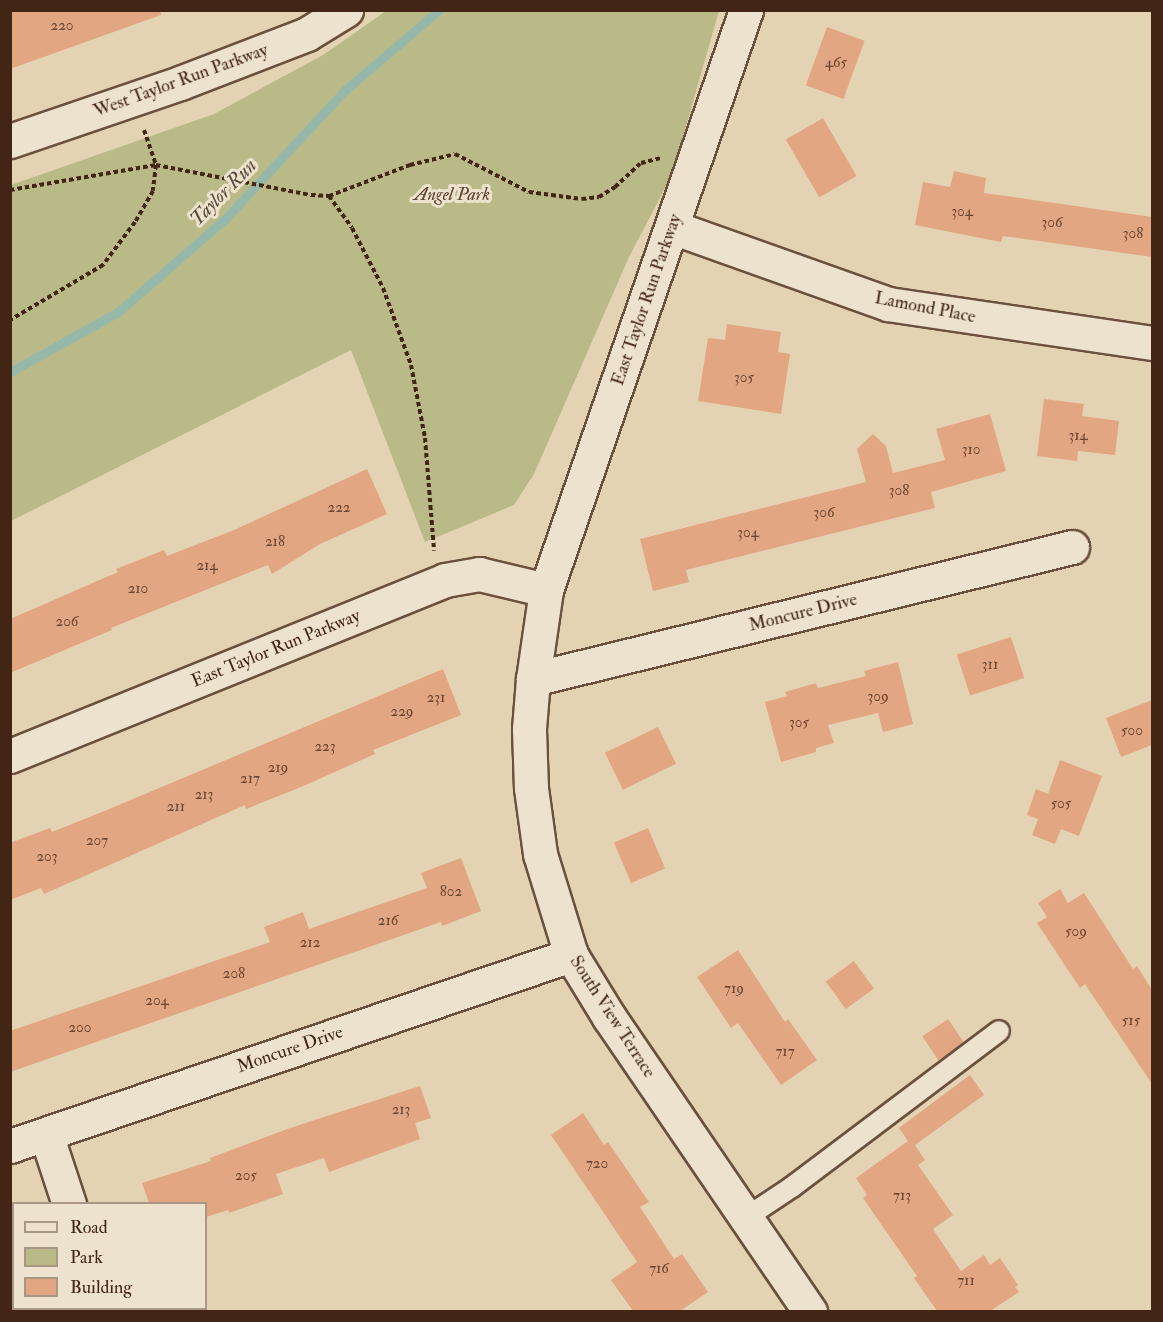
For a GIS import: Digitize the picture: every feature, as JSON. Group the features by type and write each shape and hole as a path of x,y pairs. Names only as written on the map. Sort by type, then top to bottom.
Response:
{"street":[{"name":"West Taylor Run Parkway","path":"10,141 133,99 307,34 346,10"},
{"name":"East Taylor Run Parkway","path":"533,679 546,590 746,10"},
{"name":"Lamond Place","path":"672,227 888,304 1152,344"},
{"name":"Moncure Drive","path":"533,679 1072,547"},
{"name":"East Taylor Run Parkway","path":"10,756 445,580 479,574 546,590"},
{"name":"South View Terrace","path":"533,679 529,729 531,788 540,854 571,955 616,1026 810,1311"},
{"name":"Moncure Drive","path":"10,1146 571,955"},
{"path":"46,1134 69,1202"}],"lane":[{"path":"747,1217 840,1152 999,1031"}],"path":[{"path":"10,320 103,265 135,222 153,191 156,165 133,99"},
{"path":"10,190 156,165 192,174 310,195 329,196 410,165 455,154 529,192 582,199 599,197 615,187 641,163 667,158"},
{"path":"329,196 352,228 384,288 411,365 425,438 435,560"}],"green space":[{"name":"Angel Park","path":"386,11 719,11 672,175 629,257 534,474 514,505 425,542 351,350 11,521 11,185 214,114 323,55"}],"building":[{"path":"10,10 160,10 161,15 10,69"},
{"path":"827,27 865,41 843,99 806,85"},
{"path":"823,118 856,176 819,198 786,140"},
{"path":"954,171 986,178 984,193 1152,217 1152,257 1003,236 1001,242 915,225 923,182 950,187"},
{"path":"727,324 781,332 778,352 790,354 781,414 698,401 708,338 725,340"},
{"path":"1044,399 1084,404 1082,416 1119,421 1115,455 1078,451 1077,461 1037,456"},
{"path":"990,414 1006,471 931,492 935,508 686,570 689,582 653,591 640,539 866,482 857,449 873,434 886,446 893,473 945,460 936,429"},
{"path":"367,469 387,514 320,544 272,574 268,565 111,628 112,630 10,673 10,619 118,572 116,569 164,550 167,556 234,530"},
{"path":"1011,637 1024,678 970,696 957,655"},
{"path":"898,662 913,724 883,732 878,713 828,725 834,743 816,748 816,752 781,762 765,702 787,696 785,692 816,683 818,688 866,676 864,671"},
{"path":"443,669 461,715 373,750 375,754 301,787 246,809 245,805 44,894 41,888 10,900 10,843 50,828 52,832 102,812"},
{"path":"1152,700 1152,745 1121,757 1106,718"},
{"path":"658,727 676,764 623,790 605,753"},
{"path":"1060,760 1102,776 1079,836 1061,829 1055,844 1032,835 1038,819 1027,815 1036,789 1048,794"},
{"path":"648,828 665,869 631,883 614,842"},
{"path":"461,858 481,911 442,926 441,922 10,1072 10,1031 270,942 264,927 303,912 309,929 427,888 421,873"},
{"path":"1060,889 1068,903 1084,893 1133,969 1137,966 1152,990 1152,1084 1085,984 1080,988 1037,923 1047,917 1038,903"},
{"path":"738,950 785,1022 788,1019 817,1060 781,1085 738,1023 731,1028 697,977"},
{"path":"854,961 874,989 846,1009 826,982"},
{"path":"948,1019 964,1043 939,1060 922,1036"},
{"path":"970,1075 984,1095 915,1145 925,1160 918,1165 953,1215 933,1229 961,1271 984,1255 990,1265 1000,1258 1018,1285 1015,1287 1019,1292 990,1311 937,1311 914,1278 917,1276 863,1198 867,1195 856,1178 908,1141 899,1128"},
{"path":"420,1086 431,1118 415,1123 420,1139 329,1172 324,1158 276,1174 283,1194 229,1213 228,1210 207,1217 207,1202 149,1202 142,1183 211,1161 210,1158 290,1128"},
{"path":"583,1113 604,1145 608,1142 649,1202 640,1207 674,1259 682,1254 708,1292 680,1311 633,1311 611,1280 637,1262 551,1135"}],"waterway":[{"name":"Taylor Run","path":"10,372 118,312 226,218 344,91 439,10"}]}
